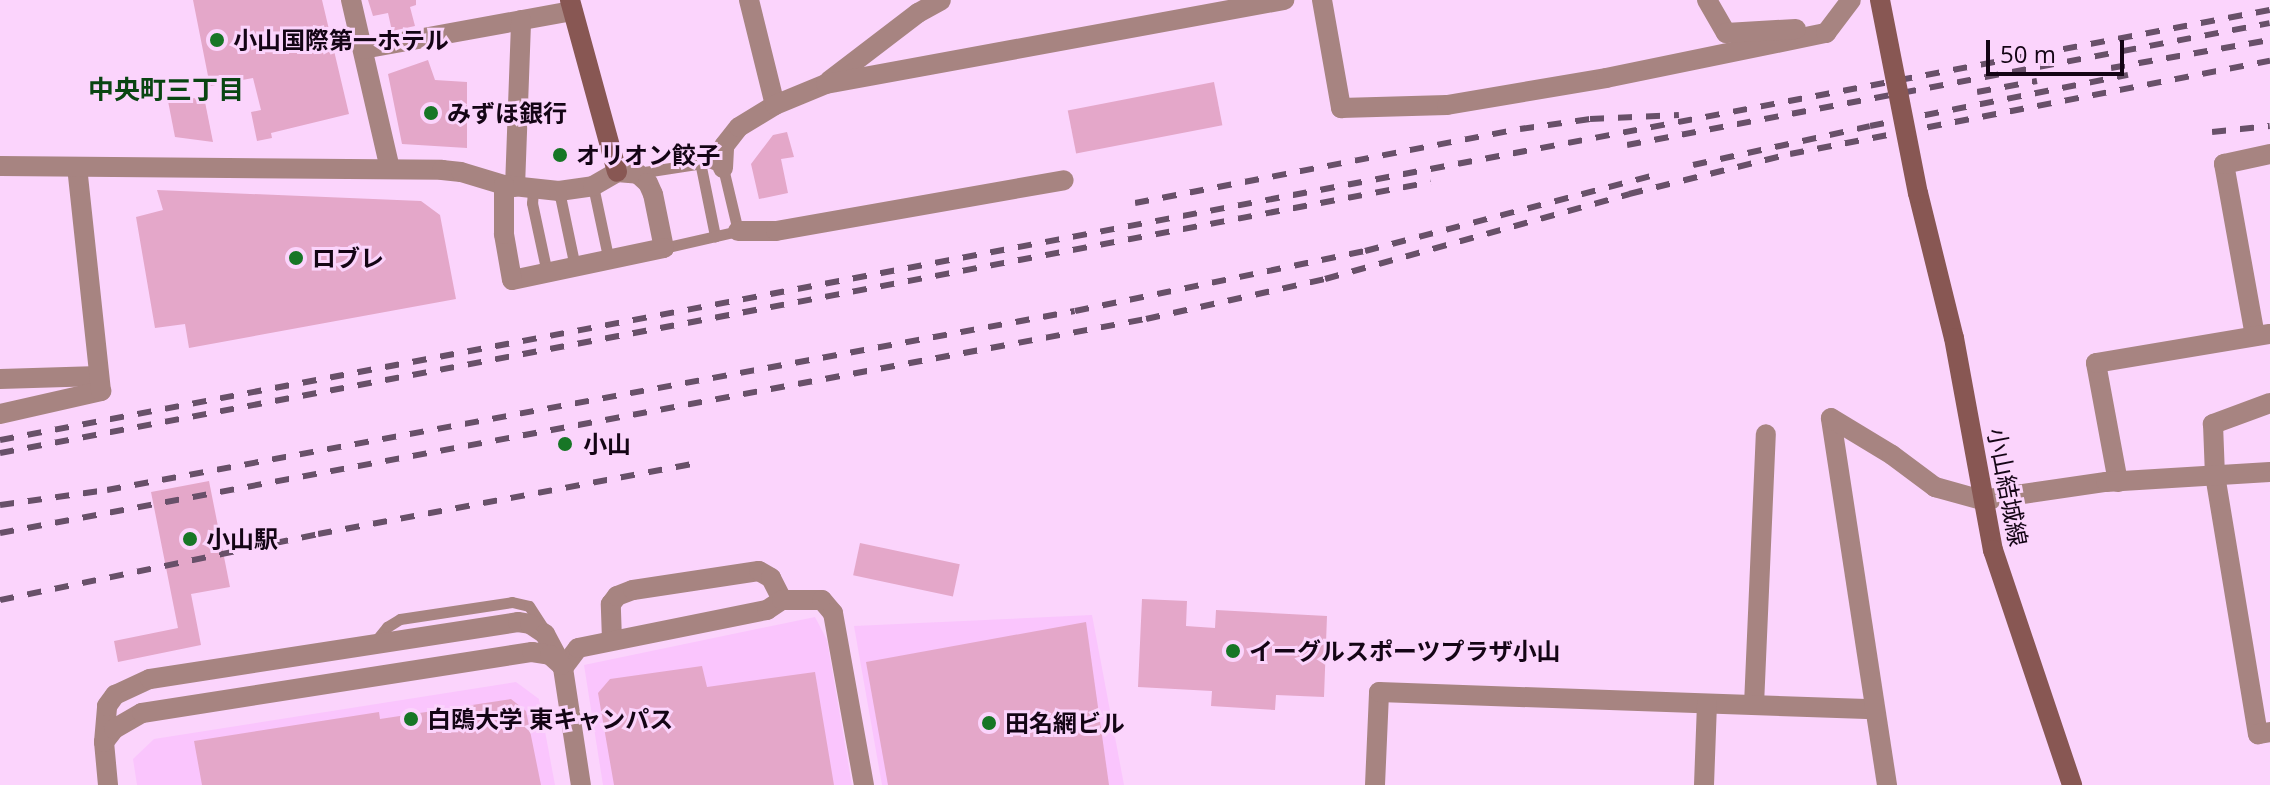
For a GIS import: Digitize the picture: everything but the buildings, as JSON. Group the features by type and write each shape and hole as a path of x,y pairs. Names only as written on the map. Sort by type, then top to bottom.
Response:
{"main road":[{"name":"小山結城線","path":"1880,0 1918,193 1954,338 1982,500 2009,605 2072,785"},
{"path":"572,5 617,172"}],"street":[{"path":"351,0 390,169"},
{"path":"749,0 775,105"},
{"path":"826,84 918,13 941,0"},
{"path":"723,168 724,146 739,127 775,105 826,84 1284,0"},
{"path":"1322,0 1341,108 1447,105 1606,78 1826,33 1851,0"},
{"path":"1707,0 1726,33 1815,27 1826,33"},
{"path":"363,49 521,20 572,5"},
{"path":"0,166 77,168 128,165 461,172 518,188 559,191 593,186 617,172 638,174 648,183 664,248 512,280 504,234 518,188 521,20"},
{"path":"2118,482 2096,363 2263,335 2224,164 2270,154"},
{"path":"0,414 101,391 77,168"},
{"path":"738,231 776,231 1064,180"},
{"path":"0,379 99,376"},
{"path":"2270,403 2213,424 2215,475 2258,734 2270,732"},
{"path":"1887,785 1831,418 1892,455 1935,487 1982,500 2118,482 2270,472"},
{"path":"1754,705 1766,434"},
{"path":"612,640 611,604 617,596 633,590 759,571 771,578 782,600"},
{"path":"563,668 578,648 767,610 782,600 814,597 829,605 833,613 864,785"},
{"path":"108,785 104,742 107,706 115,695 130,685 150,679 518,622 538,628 550,641 563,668 581,785"},
{"path":"104,742 127,719 157,709 532,652 550,655 563,668"},
{"path":"1375,785 1379,692 1874,709"},
{"path":"1704,785 1707,704"}],"lane":[{"path":"617,172 650,174 700,162 715,162 723,168 738,231 664,248"},
{"path":"700,162 715,236"},
{"path":"593,186 609,261"},
{"path":"518,188 532,203 547,273"},
{"path":"559,191 575,267"}],"shaded area":[{"name":"田名網ビル","path":"1092,615 1124,785 882,785 854,626"},
{"path":"815,617 827,640 852,785 603,785 584,665"},
{"name":"白鴎大学 東キャンパス","path":"516,682 539,699 555,785 137,785 133,759 154,739"}],"railway":[{"path":"0,440 2270,10"},
{"path":"1627,145 2270,23"},
{"path":"2111,68 2270,40"},
{"path":"0,533 1146,319 1325,279 1629,194 1790,154 2270,61"},
{"path":"1693,165 2128,75"},
{"path":"1977,92 2037,81"},
{"path":"1135,203 1520,129 1590,119 1679,115"},
{"path":"2212,132 2270,126"},
{"path":"0,505 107,490 1075,311 1365,251 1655,175"},
{"path":"0,453 1431,182"},
{"path":"0,600 318,534 697,463"}],"place":[{"name":"小山国際第一ホテル","path":"217,40"},
{"name":"みずほ銀行","path":"431,113"},
{"name":"オリオン餃子","path":"560,155"},
{"name":"ロブレ","path":"296,258"},
{"name":"小山","path":"565,444"},
{"name":"小山駅","path":"190,539"},
{"name":"イーグルスポーツプラザ小山","path":"1233,651"},
{"name":"白鴎大学 東キャンパス","path":"411,719"},
{"name":"田名網ビル","path":"989,723"}],"district":[{"name":"中央町三丁目","path":"166,90"}]}
